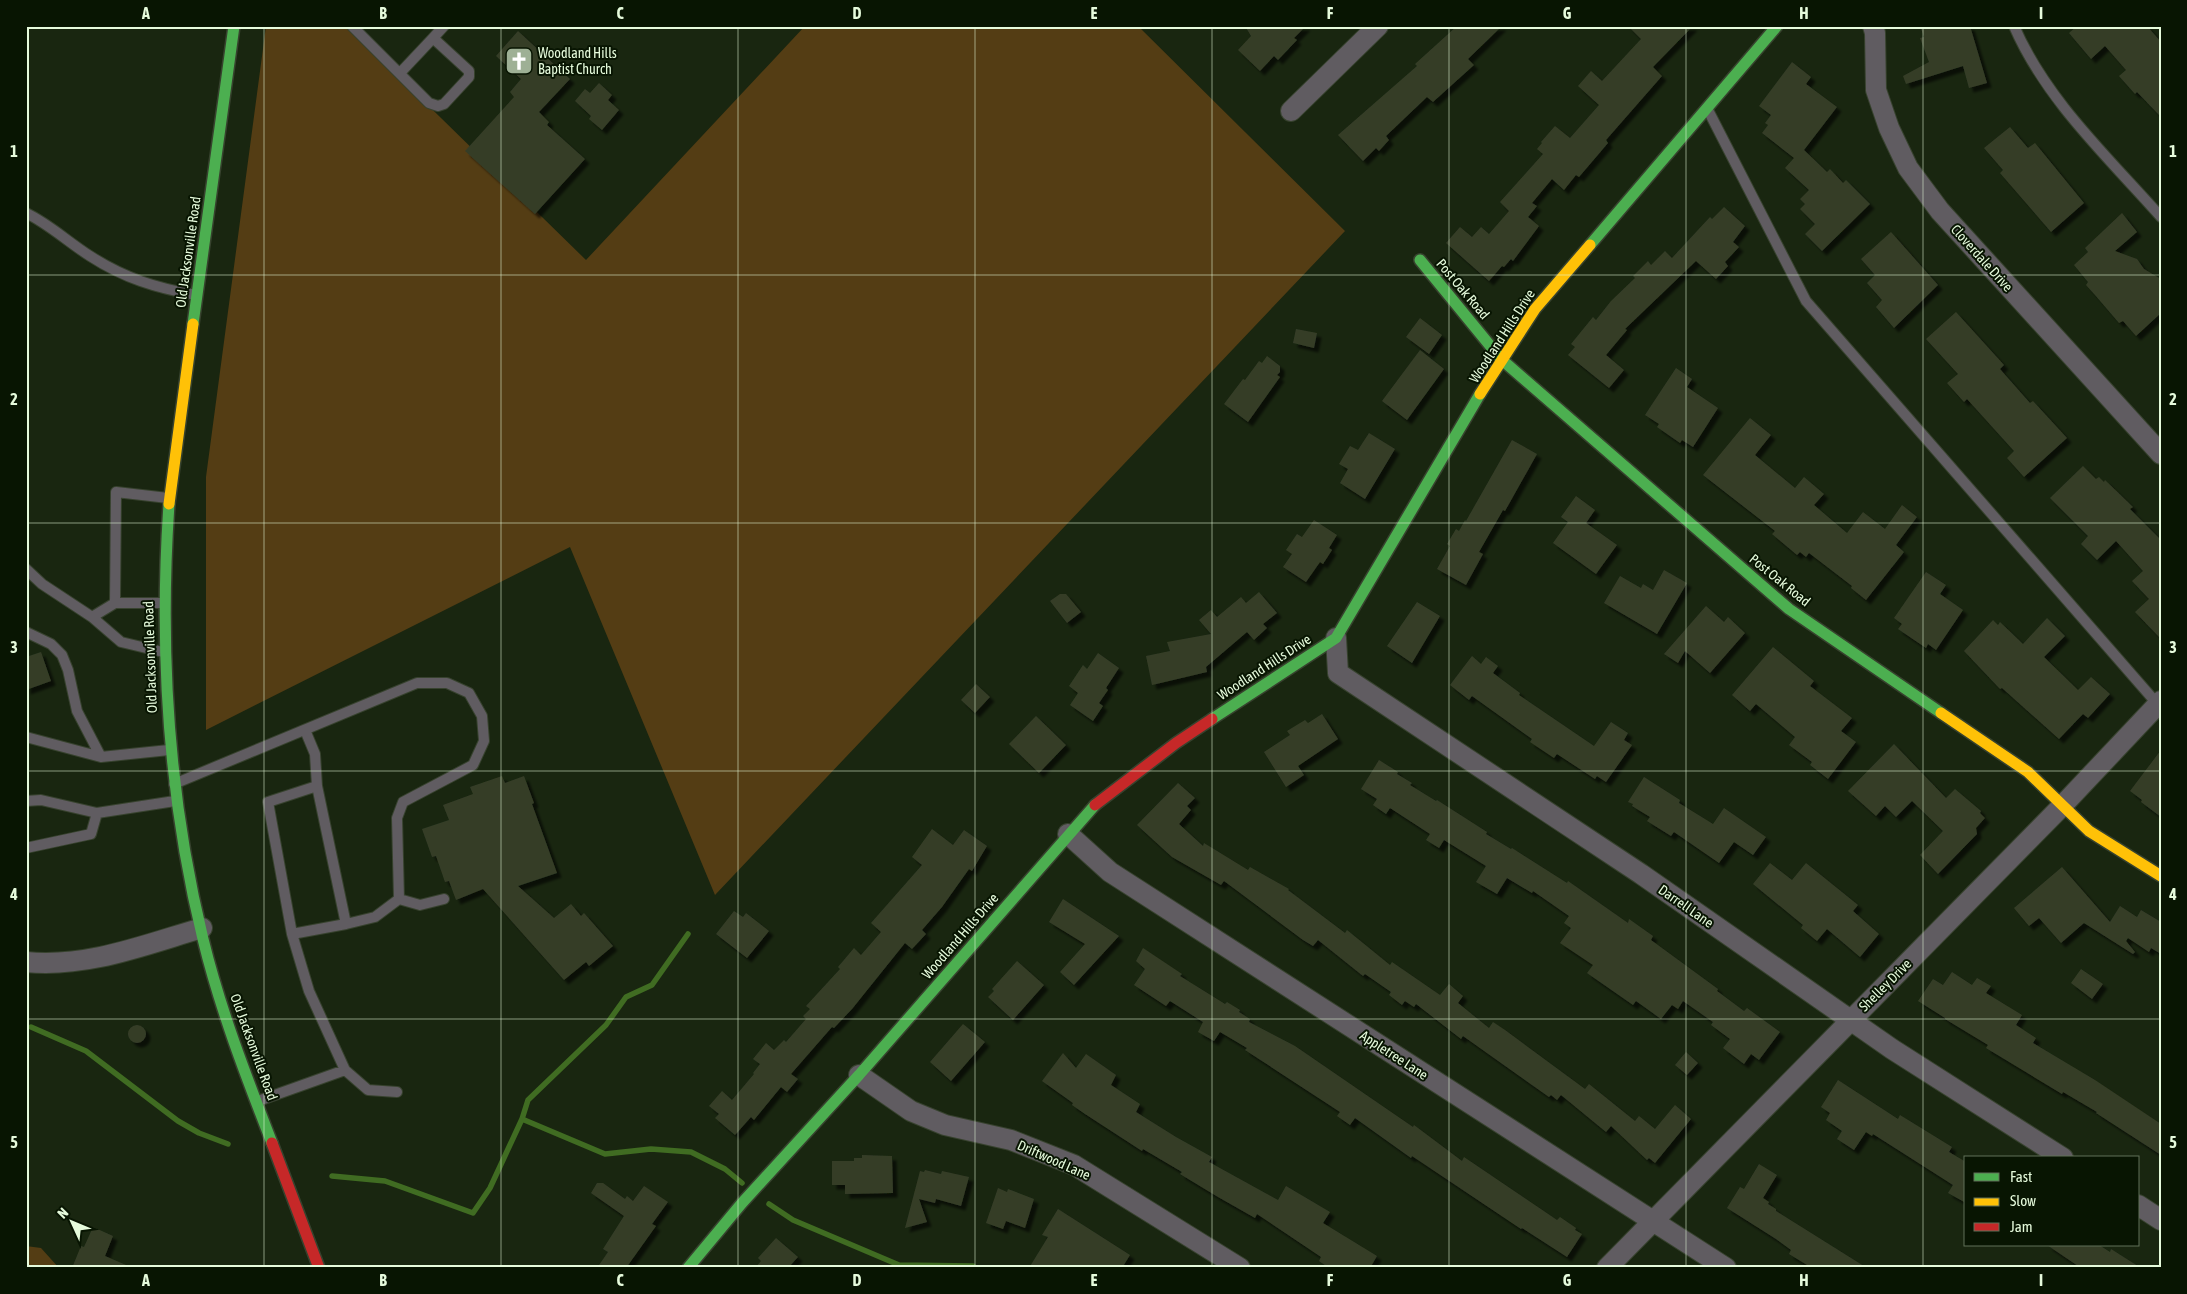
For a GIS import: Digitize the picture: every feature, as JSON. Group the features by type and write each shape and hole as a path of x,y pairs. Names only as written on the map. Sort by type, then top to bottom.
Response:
{"street":[{"name":"Old Jacksonville Road","path":"234,26 169,498 163,603 163,652 174,784 186,858 202,928 222,1003 319,1268"},
{"path":"1291,111 1378,26"},
{"name":"Woodland Hills Drive","path":"688,1268 742,1203 859,1075 1099,800 1136,772 1336,638 1501,359 1535,308 1777,26"},
{"name":"Cloverdale Drive","path":"1873,26 1875,33 1876,90 1889,128 1908,168 1940,211 2161,454"},
{"name":"Post Oak Road","path":"1420,260 1501,359 1789,609 2028,772 2061,807 2088,831 2161,876"},
{"name":"Darrell Lane","path":"1336,638 1338,673 1641,874 1765,962 1851,1019 1892,1050 2060,1156"},
{"name":"Shelley Drive","path":"1606,1268 2061,807 2159,704"},
{"name":"Appletree Lane","path":"1068,834 1110,872 1726,1268"},
{"path":"26,962 54,964 86,961 202,928"},
{"name":"Driftwood Lane","path":"859,1075 911,1111 945,1125 1011,1140 1074,1165 1240,1268"},
{"path":"2140,1207 2161,1220"}],"lane":[{"path":"400,73 444,26"},
{"path":"2014,26 2025,52 2058,101 2161,217"},
{"path":"356,28 429,102 438,106 444,104 467,80 469,71 432,38"},
{"path":"1707,108 1806,301 2159,704"},
{"path":"26,213 91,257 126,276 161,289 197,295"},
{"path":"115,603 116,492 169,498"},
{"path":"26,568 49,590 92,617 121,642 163,652"},
{"path":"92,617 115,603 163,603"},
{"path":"26,632 51,644 62,655 68,670 77,711 101,757"},
{"path":"174,784 417,683 447,683 469,693 482,716 484,741 473,766 403,802 397,818 399,899"},
{"path":"305,730 315,754 318,786 346,924"},
{"path":"27,740 101,757 170,749"},
{"path":"318,786 268,802 292,934 309,991 345,1070 368,1090 397,1092"},
{"path":"26,801 41,800 97,813 177,801"},
{"path":"26,848 91,834 97,813"},
{"path":"399,899 420,905 444,899"},
{"path":"292,934 375,917 399,899"},
{"path":"258,1102 345,1070"}],"shaded area":[{"path":"266,26 347,26 586,260 805,26 1138,26 1345,231 715,895 570,547 206,730 206,477"},
{"path":"26,1246 41,1248 59,1268 26,1268"}],"building":[{"path":"1245,26 1306,26 1294,38 1297,40 1278,60 1274,56 1260,71 1238,50 1251,36"},
{"path":"1457,26 1502,26 1468,59 1474,65 1433,102 1427,97 1386,136 1389,140 1379,151 1376,148 1363,161 1338,135 1417,66 1415,64"},
{"path":"1628,26 1693,26 1653,67 1662,76 1606,140 1608,143 1579,177 1576,175 1564,190 1552,179 1532,203 1537,206 1528,217 1539,226 1513,261 1511,259 1504,267 1502,266 1489,281 1446,243 1460,227 1472,237 1481,227 1489,234 1509,211 1500,202 1543,154 1537,149 1541,142 1555,126 1570,138 1599,105 1578,86 1591,71 1602,81 1641,39"},
{"path":"1920,26 1970,26 1987,83 1969,88 1963,66 1906,84 1903,76 1929,62 1920,38 1924,37"},
{"path":"2077,26 2147,26 2161,42 2161,117 2137,92 2135,94 2119,76 2126,70 2105,46 2091,59 2069,33"},
{"path":"518,31 570,79 539,112 549,122 547,125 585,159 535,214 465,151 514,97 510,92 521,79 496,56"},
{"path":"1792,62 1811,77 1806,84 1837,107 1804,150 1827,172 1830,169 1843,183 1846,180 1870,204 1822,251 1805,234 1815,224 1800,209 1805,204 1800,199 1809,190 1785,168 1794,158 1762,133 1768,125 1765,123 1771,115 1759,106"},
{"path":"599,83 612,95 608,100 619,110 602,130 589,119 591,116 575,101 585,89 590,93"},
{"path":"2010,127 2028,148 2035,143 2084,203 2051,232 2000,173 2003,170 1984,148"},
{"path":"1724,207 1745,226 1733,242 1739,247 1725,262 1728,266 1716,279 1696,261 1625,329 1627,330 1606,355 1624,370 1609,388 1568,355 1575,347 1571,344 1593,317 1596,320 1648,261 1651,265 1665,251 1672,258 1710,217 1712,219"},
{"path":"2122,213 2137,232 2115,251 2137,259 2144,269 2161,279 2161,313 2136,336 2123,321 2119,323 2086,285 2088,282 2074,265 2088,252 2085,248"},
{"path":"1891,232 1938,285 1894,328 1876,307 1882,300 1867,283 1875,275 1861,259"},
{"path":"1956,312 2004,365 2000,369 2030,403 2033,401 2067,438 2024,477 2007,458 2014,451 1967,399 1964,402 1947,383 1958,374 1926,339"},
{"path":"1420,318 1442,335 1429,354 1406,337"},
{"path":"1296,329 1317,333 1314,348 1293,343"},
{"path":"1420,350 1444,369 1407,420 1382,401"},
{"path":"1267,356 1280,366 1280,372 1277,375 1280,377 1248,422 1224,404 1259,361 1262,363"},
{"path":"1676,368 1692,379 1687,387 1718,408 1693,447 1682,440 1680,443 1657,427 1659,424 1645,415"},
{"path":"1750,418 1771,435 1755,455 1795,488 1804,477 1824,494 1814,505 1847,533 1863,512 1885,529 1902,505 1917,517 1896,545 1904,552 1866,600 1851,588 1852,586 1809,553 1806,557 1800,552 1797,555 1772,534 1775,531 1703,475"},
{"path":"1369,433 1395,449 1365,499 1340,483 1348,469 1339,464 1350,446 1358,450"},
{"path":"1512,440 1537,454 1479,552 1483,554 1466,585 1437,569 1450,546 1447,544 1456,529 1459,531 1466,521"},
{"path":"2083,466 2096,479 2099,477 2104,482 2105,480 2133,507 2130,509 2161,540 2161,639 2135,612 2149,599 2132,581 2143,571 2116,541 2097,560 2081,544 2088,536 2050,498"},
{"path":"1576,496 1595,510 1586,523 1617,545 1596,574 1553,543 1568,522 1561,517"},
{"path":"1314,520 1337,535 1329,548 1332,550 1323,564 1320,562 1306,582 1283,567 1292,554 1286,550 1297,534 1302,537"},
{"path":"1664,570 1687,583 1657,634 1604,603 1620,576 1641,588 1643,584 1653,590"},
{"path":"1926,572 1946,585 1940,594 1963,610 1936,650 1928,644 1926,648 1898,629 1902,624 1894,618"},
{"path":"1259,592 1277,613 1263,624 1267,628 1254,640 1247,632 1206,667 1207,672 1152,685 1146,656 1170,651 1167,642 1211,634 1199,620 1211,610 1217,617 1241,597 1246,603"},
{"path":"1060,594 1066,594 1081,612 1067,623 1050,601"},
{"path":"1417,602 1440,616 1412,663 1387,646"},
{"path":"1706,606 1724,622 1728,617 1745,633 1710,673 1685,651 1678,663 1664,654"},
{"path":"2047,618 2065,636 2044,657 2078,690 2091,677 2110,694 2088,718 2083,714 2059,739 2002,688 2000,689 1964,651 1993,620 1998,625 2000,622 2023,644"},
{"path":"1773,647 1814,681 1810,686 1852,718 1841,731 1856,742 1828,779 1810,765 1812,762 1789,745 1795,737 1756,704 1750,711 1732,695"},
{"path":"41,652 51,681 26,690 26,657"},
{"path":"1098,653 1119,668 1106,688 1108,690 1099,703 1103,706 1093,721 1070,705 1078,693 1069,686 1083,665 1087,669"},
{"path":"1472,656 1481,664 1486,657 1498,666 1493,673 1520,693 1519,695 1594,746 1611,722 1628,733 1624,740 1632,745 1606,782 1597,776 1595,779 1557,754 1554,758 1530,742 1532,739 1472,696 1469,700 1450,685"},
{"path":"976,684 990,697 975,713 961,700"},
{"path":"1322,714 1338,739 1298,766 1304,775 1286,787 1264,752 1290,735 1287,731 1305,720 1308,723"},
{"path":"1036,716 1066,745 1039,773 1009,744"},
{"path":"1894,744 1946,798 1955,789 1981,811 1980,813 1985,818 1976,828 1977,834 1938,874 1920,855 1943,831 1912,801 1896,817 1885,806 1876,816 1848,791"},
{"path":"2161,750 2161,817 2130,791"},
{"path":"1379,760 1412,783 1410,785 1487,832 1486,834 1567,883 1568,881 1628,923 1629,919 1653,936 1651,940 1718,989 1717,991 1744,1011 1747,1008 1780,1032 1759,1060 1751,1054 1744,1064 1723,1048 1730,1039 1711,1025 1713,1022 1683,1001 1678,1009 1672,1005 1661,1019 1636,1001 1633,1005 1587,973 1593,965 1560,943 1571,928 1564,923 1569,916 1533,891 1532,893 1507,878 1497,894 1476,882 1486,866 1444,840 1439,848 1426,840 1430,834 1390,808 1386,814 1373,805 1377,799 1361,789"},
{"path":"502,776 505,783 524,776 557,873 518,886 554,918 571,904 581,916 584,913 613,946 589,966 586,962 564,980 483,889 456,900 449,881 445,882 436,856 432,857 422,829 449,820 443,805 473,794 470,787"},
{"path":"1644,777 1680,800 1679,803 1713,824 1724,808 1766,837 1753,855 1734,842 1719,863 1674,832 1671,836 1647,821 1650,817 1628,802"},
{"path":"1178,783 1195,798 1187,806 1191,810 1179,824 1203,846 1204,843 1248,870 1250,867 1289,889 1345,933 1347,930 1390,965 1392,962 1440,995 1449,984 1463,996 1458,1003 1489,1028 1493,1022 1585,1089 1589,1084 1635,1121 1639,1116 1655,1129 1675,1105 1691,1119 1655,1163 1649,1158 1647,1160 1611,1126 1606,1132 1561,1095 1557,1100 1551,1095 1549,1097 1463,1036 1461,1039 1416,1004 1414,1007 1405,1001 1402,1005 1389,995 1391,992 1365,974 1363,976 1318,940 1313,946 1224,881 1221,885 1172,857 1137,825"},
{"path":"932,829 953,845 964,830 987,846 972,871 969,869 942,907 922,930 926,934 912,949 905,943 852,1009 834,1028 832,1027 791,1074 798,1079 787,1092 781,1087 754,1120 751,1117 735,1135 715,1118 719,1114 709,1106 722,1091 732,1100 760,1064 753,1059 766,1043 774,1050 784,1040 786,1042 806,1019 803,1016 810,1009 806,1006 840,969 838,967 854,948 861,955 881,932 871,923 922,865 912,857"},
{"path":"1770,863 1792,880 1806,863 1858,905 1853,911 1879,934 1860,957 1827,929 1817,941 1801,928 1803,925 1753,884"},
{"path":"2062,867 2110,922 2120,906 2137,917 2141,910 2161,922 2161,954 2151,948 2149,952 2128,938 2126,941 2135,952 2133,954 2084,923 2061,943 2039,918 2029,926 2014,908"},
{"path":"1063,899 1119,936 1074,985 1060,972 1085,944 1049,922"},
{"path":"734,911 743,917 746,913 769,931 747,958 716,934"},
{"path":"1143,948 1182,974 1180,976 1225,1004 1227,1002 1240,1010 1239,1012 1250,1019 1249,1022 1295,1046 1413,1127 1414,1125 1462,1161 1464,1157 1557,1220 1560,1217 1576,1228 1575,1230 1582,1234 1567,1257 1521,1229 1412,1156 1411,1158 1355,1118 1350,1125 1337,1116 1340,1112 1245,1050 1247,1048 1220,1032 1214,1041 1198,1032 1203,1022 1170,1001 1166,1006 1134,985 1145,969 1136,961"},
{"path":"1017,961 1044,985 1013,1020 988,997 994,991 992,989"},
{"path":"2081,969 2103,984 2092,999 2071,983"},
{"path":"1952,972 1972,985 1977,978 1991,986 1986,993 2022,1015 2016,1025 2036,1038 2033,1043 2095,1080 2161,1124 2161,1155 2097,1112 2063,1092 2062,1094 1986,1048 1988,1045 1918,1001 1933,979 1943,985"},
{"path":"963,1024 985,1042 951,1081 930,1062"},
{"path":"137,1025 145,1030 146,1034 141,1042 137,1043 129,1038 128,1034 133,1026"},
{"path":"1686,1052 1698,1063 1687,1075 1675,1065"},
{"path":"1063,1053 1076,1068 1086,1054 1116,1075 1111,1085 1140,1104 1136,1112 1212,1157 1209,1162 1278,1200 1286,1186 1330,1212 1323,1223 1377,1256 1370,1268 1329,1268 1319,1261 1321,1257 1257,1214 1255,1218 1218,1197 1180,1174 1182,1172 1143,1149 1142,1151 1072,1105 1073,1103 1042,1081"},
{"path":"1838,1080 1898,1119 1900,1115 1952,1147 1949,1152 1964,1161 1964,1202 1948,1193 1953,1185 1873,1134 1872,1136 1866,1132 1854,1150 1837,1139 1842,1131 1826,1120 1830,1113 1821,1107"},
{"path":"862,1155 892,1156 893,1193 845,1194 845,1185 832,1185 832,1161 854,1161 854,1158 862,1158"},
{"path":"1759,1164 1777,1175 1763,1198 1769,1202 1768,1204 1776,1209 1776,1211 1867,1268 1812,1268 1789,1254 1791,1250 1776,1239 1727,1208 1740,1187 1744,1189"},
{"path":"925,1170 941,1174 942,1171 969,1177 961,1206 936,1199 935,1203 919,1199 927,1222 905,1228 920,1171 924,1172"},
{"path":"597,1183 603,1183 625,1199 627,1196 633,1201 644,1186 668,1202 652,1224 656,1226 626,1268 597,1268 608,1252 603,1249 624,1216 591,1193"},
{"path":"998,1188 1007,1192 1008,1189 1034,1199 1025,1228 1006,1221 1003,1229 986,1223"},
{"path":"1058,1209 1130,1255 1122,1268 1029,1268 1048,1237 1042,1235"},
{"path":"93,1227 113,1236 105,1256 133,1268 72,1268 81,1246 84,1247"},
{"path":"776,1238 798,1257 788,1268 755,1268 761,1261 758,1258"},
{"path":"2048,1246 2101,1246 2110,1252 2111,1249 2141,1268 2081,1268"}],"waterway":[{"path":"522,1119 528,1100 606,1025 626,997 652,985 688,934"},
{"path":"31,1027 86,1051 178,1121 199,1133 228,1144"},
{"path":"332,1176 385,1181 473,1213 490,1188 522,1119 605,1154 651,1149 691,1152 725,1169 742,1183"},
{"path":"769,1204 793,1220 899,1265 973,1266 975,1268"}],"traffic: fast":[{"path":"193,324 234,26"},
{"path":"1590,245 1777,26"},
{"path":"1420,260 1501,359 1789,609 1941,713"},
{"path":"1212,719 1336,638 1480,394"},
{"path":"169,504 166,559 166,669 174,777 182,831 191,885 217,991 272,1143"},
{"path":"688,1268 742,1203 859,1075 1095,805"}],"traffic: slow":[{"path":"1480,394 1535,309 1590,245"},
{"path":"169,504 193,324"},
{"path":"1941,713 2028,772 2089,831 2161,876"}],"traffic: jam":[{"path":"1095,805 1176,743 1212,719"},
{"path":"272,1143 319,1268"}],"place":[{"name":"Woodland Hills Baptist Church","path":"519,61"}]}
